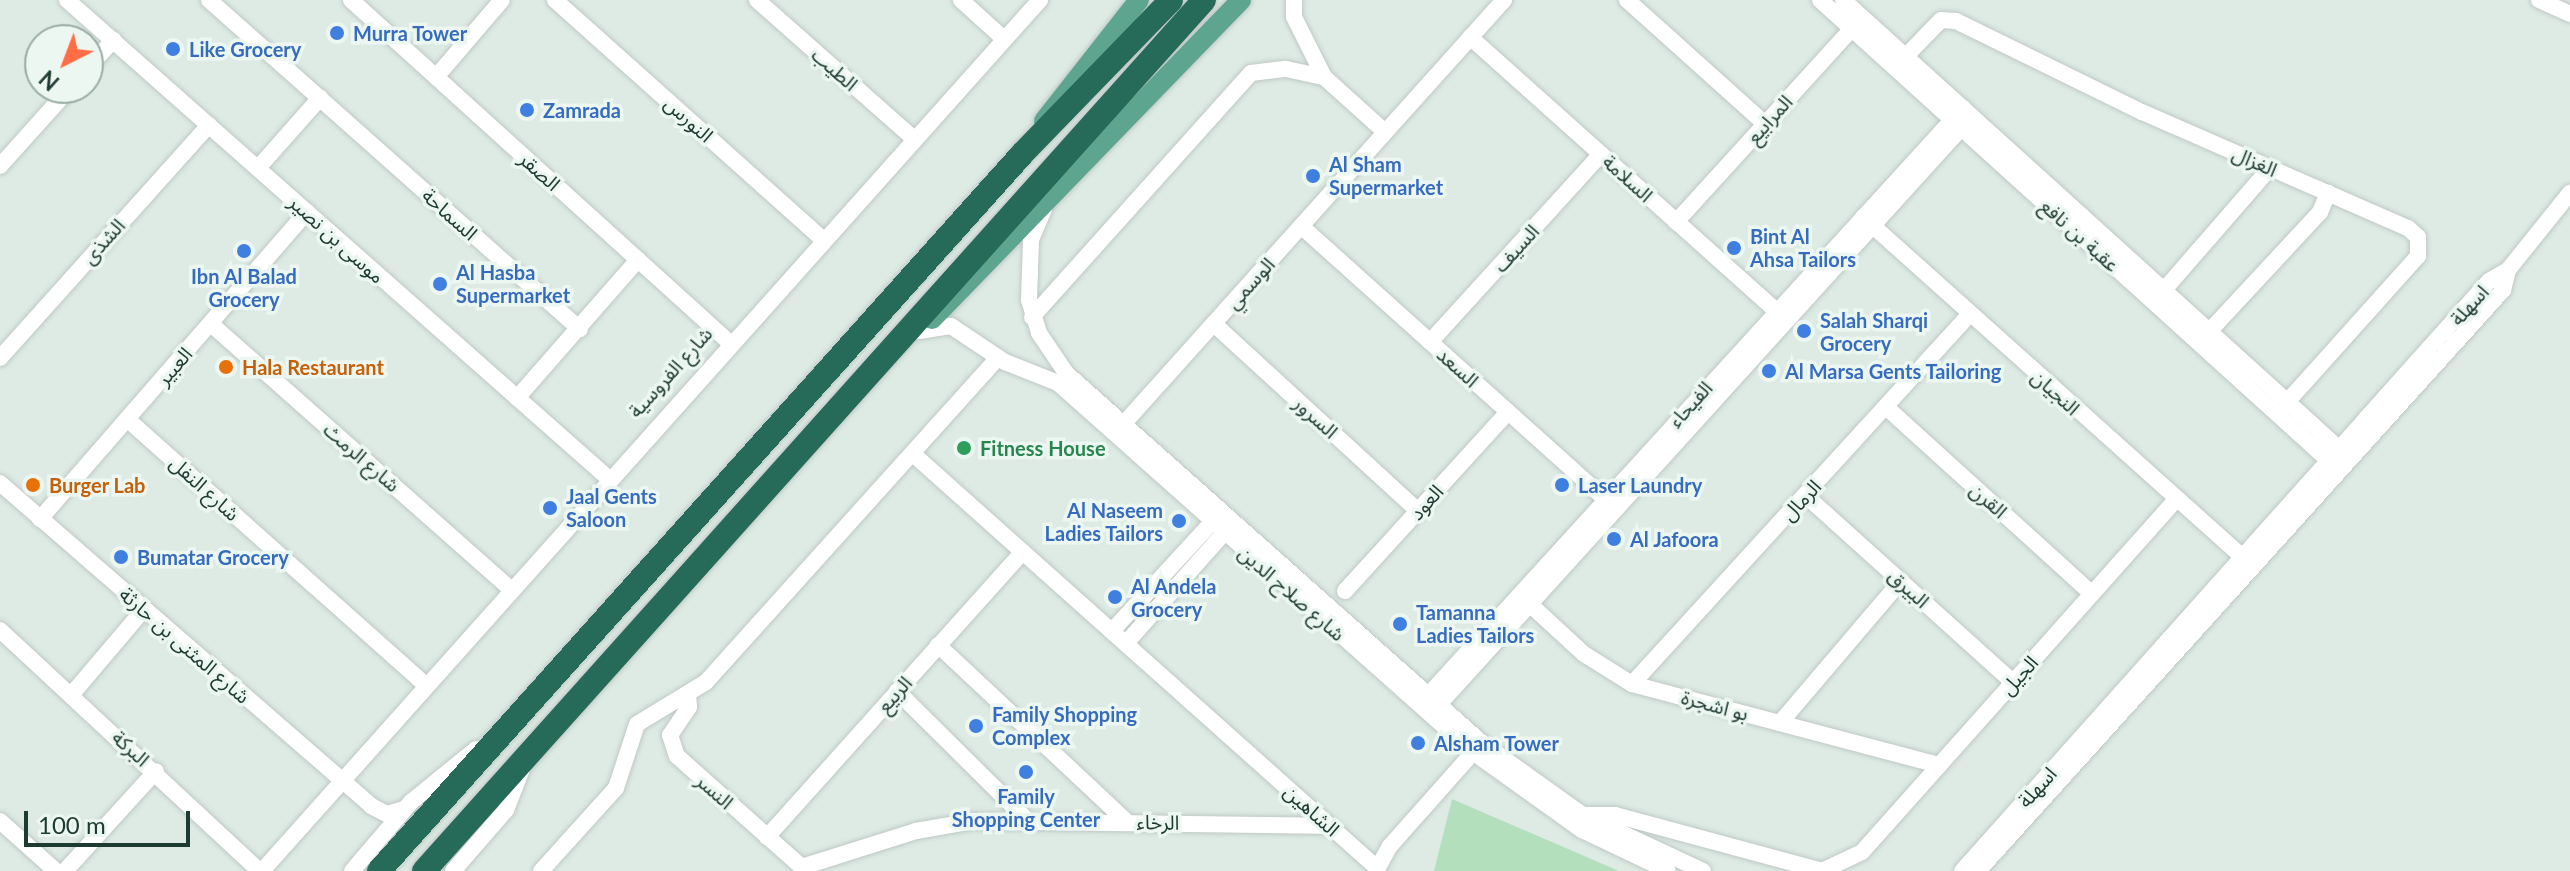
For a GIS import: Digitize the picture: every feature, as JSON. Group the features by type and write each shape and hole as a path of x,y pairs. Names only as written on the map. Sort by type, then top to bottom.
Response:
{"highway":[{"path":"379,871 572,661 1022,154 1171,0"},
{"path":"424,871 850,391 1204,0"}],"main road":[{"path":"1022,154 1102,42 1139,0"},
{"path":"850,391 919,331 1053,197 1241,0"}],"street":[{"name":"موسى بن نصير","path":"67,0 608,478"},
{"name":"السماحة","path":"209,0 580,329"},
{"name":"الصقر","path":"351,0 730,343"},
{"path":"436,77 502,0"},
{"name":"النورس","path":"555,0 823,240"},
{"name":"الطيب","path":"757,0 913,138"},
{"path":"961,0 1004,39"},
{"name":"شارع الفروسية","path":"260,871 343,782 608,478 1040,0"},
{"path":"1102,42 1130,0"},
{"path":"1294,0 1294,17 1324,77 1385,132"},
{"name":"الوسمي","path":"1119,429 1504,0"},
{"path":"1627,0 1765,124"},
{"name":"عقبة بن نافع","path":"1820,0 1906,56 1963,118 2164,290 2204,337 2287,402 2340,460"},
{"name":"عقبة بن نافع","path":"1843,0 1857,23 2340,460"},
{"path":"2548,2 2570,14"},
{"name":"الغزال","path":"1906,56 1948,19 2408,228 2421,246 2418,256 2287,402"},
{"name":"المرابيع","path":"1676,222 1857,23"},
{"name":"السلامة","path":"1470,37 1780,314"},
{"path":"104,50 113,40"},
{"path":"1032,317 1236,83 1260,69 1324,77"},
{"path":"258,168 320,98"},
{"path":"0,166 56,104"},
{"name":"الفيحاء","path":"1430,704 1780,314 1963,118"},
{"name":"الشذى","path":"0,358 209,125"},
{"name":"السيف","path":"1430,342 1601,154"},
{"path":"2164,290 2271,167"},
{"path":"2204,337 2320,212 2328,193"},
{"name":"اسهلة","path":"1962,871 2340,460 2503,290 2508,270 2570,193"},
{"name":"شارع صلاح الدين","path":"1053,197 1031,240 1032,317 1054,359 1119,429 1478,748 1580,821 1668,871"},
{"name":"العبير","path":"40,519 307,212"},
{"name":"النجيان","path":"1866,220 2247,562"},
{"name":"السعد","path":"1301,226 1610,503"},
{"path":"517,398 638,260"},
{"name":"الرمال","path":"1632,684 1969,315"},
{"name":"شارع الرمث","path":"211,324 512,590"},
{"name":"السرور","path":"1214,324 1418,511"},
{"name":"شارع صلاح الدين","path":"919,331 951,326 998,358 1044,375 1119,429"},
{"path":"541,871 616,788 637,724 688,695 913,454 998,358"},
{"path":"1044,375 1054,359"},
{"name":"القرن","path":"1886,407 2092,594"},
{"name":"العود","path":"1345,591 1508,412"},
{"name":"شارع النفل","path":"127,419 426,685"},
{"name":"الشاهين","path":"913,454 1377,870 1478,748"},
{"name":"شارع المثنى بن حارثة","path":"0,483 371,806"},
{"name":"البيرق","path":"1805,495 2013,682"},
{"name":"الجيل","path":"1822,871 1862,852 2176,499"},
{"path":"1112,631 1223,523"},
{"path":"1126,643 1223,523"},
{"name":"الربيع","path":"767,837 1023,552"},
{"name":"اسهلة","path":"1978,871 2247,562"},
{"path":"1780,723 1901,581"},
{"name":"بو اشجرة","path":"1523,599 1584,654 1632,684 1939,765"},
{"path":"72,694 144,609"},
{"name":"البركة","path":"0,630 156,771 260,871"},
{"path":"938,645 1126,821"},
{"path":"352,871 404,809 572,661"},
{"path":"897,691 1026,819"},
{"name":"النسر","path":"688,695 689,707 670,735 673,750 804,869"},
{"path":"453,871 506,810 525,759"},
{"path":"65,871 156,771"},
{"path":"371,806 392,814 404,809"},
{"path":"371,806 380,827 371,846"},
{"path":"1580,821 1615,815 1822,871"},
{"name":"الرخاء","path":"804,869 937,826 1026,819 1330,826"},
{"path":"0,821 56,871"},
{"name":"شارع صلاح الدين","path":"1580,821 1703,871"},
{"path":"1861,871 1862,852"}],"green space":[{"path":"1452,799 1619,871 1434,871"}],"place":[{"name":"Murra Tower","path":"337,33"},
{"name":"Like Grocery","path":"173,49"},
{"name":"Zamrada","path":"527,110"},
{"name":"Al Sham Supermarket","path":"1313,176"},
{"name":"Bint Al Ahsa Tailors","path":"1734,248"},
{"name":"Ibn Al Balad Grocery","path":"244,251"},
{"name":"Al Hasba Supermarket","path":"440,284"},
{"name":"Salah Sharqi Grocery","path":"1804,331"},
{"name":"Hala Restaurant","path":"226,367"},
{"name":"Al Marsa Gents Tailoring","path":"1769,371"},
{"name":"Fitness House","path":"964,448"},
{"name":"Burger Lab","path":"33,485"},
{"name":"Laser Laundry","path":"1562,485"},
{"name":"Jaal Gents Saloon","path":"550,508"},
{"name":"Al Naseem Ladies Tailors","path":"1179,521"},
{"name":"Al Jafoora","path":"1614,539"},
{"name":"Bumatar Grocery","path":"121,557"},
{"name":"Al Andela Grocery","path":"1115,597"},
{"name":"Tamanna Ladies Tailors","path":"1400,624"},
{"name":"Family Shopping Complex","path":"976,726"},
{"name":"Alsham Tower","path":"1418,743"},
{"name":"Family Shopping Center","path":"1026,772"}]}
